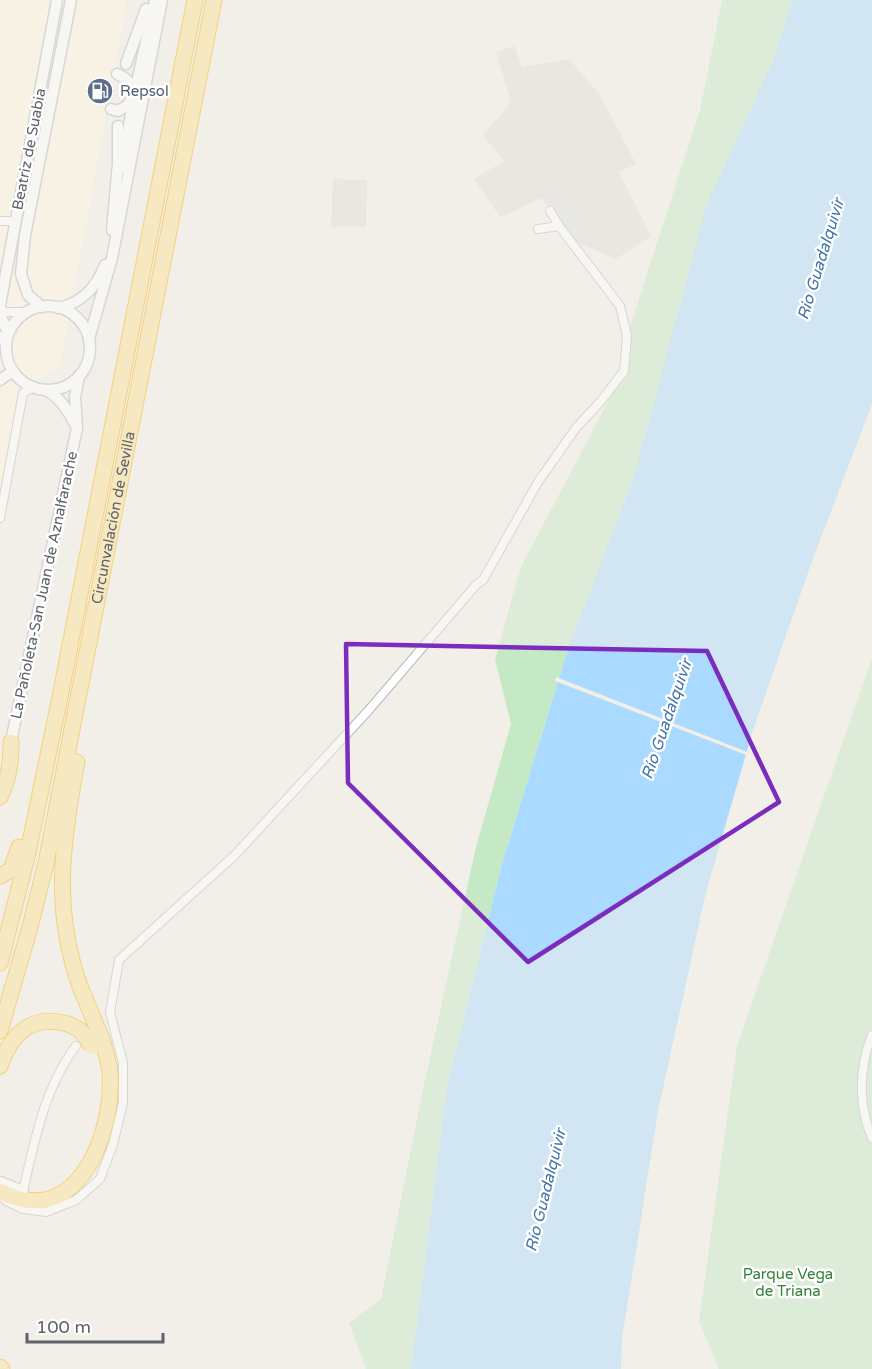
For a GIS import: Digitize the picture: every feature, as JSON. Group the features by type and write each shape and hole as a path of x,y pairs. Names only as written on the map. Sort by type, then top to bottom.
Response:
{"highway":[{"name":"Circunvalación de Sevilla","path":"0,963 27,857 53,729 195,0"},
{"name":"Circunvalación de Sevilla","path":"0,1031 39,894 77,711 214,0"},
{"path":"0,1193 19,1199 47,1198 60,1195 72,1188 91,1164 98,1145 109,1097 110,1072 96,1041 68,945 62,903 61,879 65,827 80,746 77,711"},
{"path":"0,876 11,870 15,864 35,775 53,729"},
{"path":"0,797 8,780 11,742"},
{"path":"0,1066 11,1043 28,1026 46,1020 68,1024 96,1041 100,1090 90,1135 80,1164 64,1180 53,1187 23,1191"}],"main road":[{"name":"Beatriz de Suabia","path":"5,339 0,305 57,0"},
{"name":"Beatriz de Suabia","path":"42,307 28,295 21,274 25,235 71,0"},
{"path":"126,64 148,0"},
{"path":"77,428 65,406 54,394 21,381 7,359 5,339 16,321 27,312 42,307 58,308 72,305 92,290 107,260 134,96 154,0"},
{"path":"46,390 60,388 79,376 89,355 88,339 112,258 162,0"},
{"path":"111,109 118,111 128,105 140,87 152,29 159,13"},
{"path":"117,74 126,78 132,85 135,111 132,150"},
{"path":"111,236 118,164 118,126"},
{"path":"58,308 78,319 88,339"},
{"path":"0,380 13,371"},
{"name":"La Pañoleta-San Juan de Aznalfarache","path":"0,776 11,742 77,428 75,397 79,376"},
{"path":"0,1182 23,1191"}],"street":[{"path":"0,1193 6,1201 23,1209 46,1212 76,1200 100,1179 113,1144 123,1103 123,1063 110,1012 119,960 235,855 368,711 476,585 483,580 538,482 576,428 624,371 627,336 620,306 550,211"},
{"path":"0,222 16,221"},
{"path":"538,229 559,226"},
{"path":"1,312 27,312"},
{"path":"0,518 23,393 33,387"},
{"path":"872,1035 867,1047 861,1086 865,1122 872,1138"},
{"path":"23,1191 52,1089 67,1057 75,1046"}],"highlighted area":[{"path":"346,644 707,651 779,802 528,962 348,783"}],"shaded area":[{"path":"0,0 127,0 60,367 18,389 0,502"},
{"path":"515,46 522,67 569,59 600,95 636,164 619,172 651,236 616,259 571,240 542,198 500,217 474,179 504,161 483,135 511,103 496,52"},
{"path":"333,179 367,180 366,227 331,227"}],"green space":[{"path":"722,0 792,0 635,474 570,643 502,864 447,1087 411,1369 366,1369 349,1323 381,1299 424,1085 476,847 511,724 495,659 521,567 624,371 627,336 700,110"},
{"name":"Parque Vega de Triana","path":"872,658 872,1369 719,1369 699,1321 737,1046"}],"water":[{"name":"Río Guadalquivir","path":"792,0 872,0 872,404 811,564 753,730 706,892 658,1111 622,1339 621,1369 411,1369 447,1087 502,864 570,643 635,474 707,204 774,59"}],"pier":[{"path":"556,677 750,753 749,756 555,681"}],"place":[{"name":"Repsol","path":"100,91"}]}
